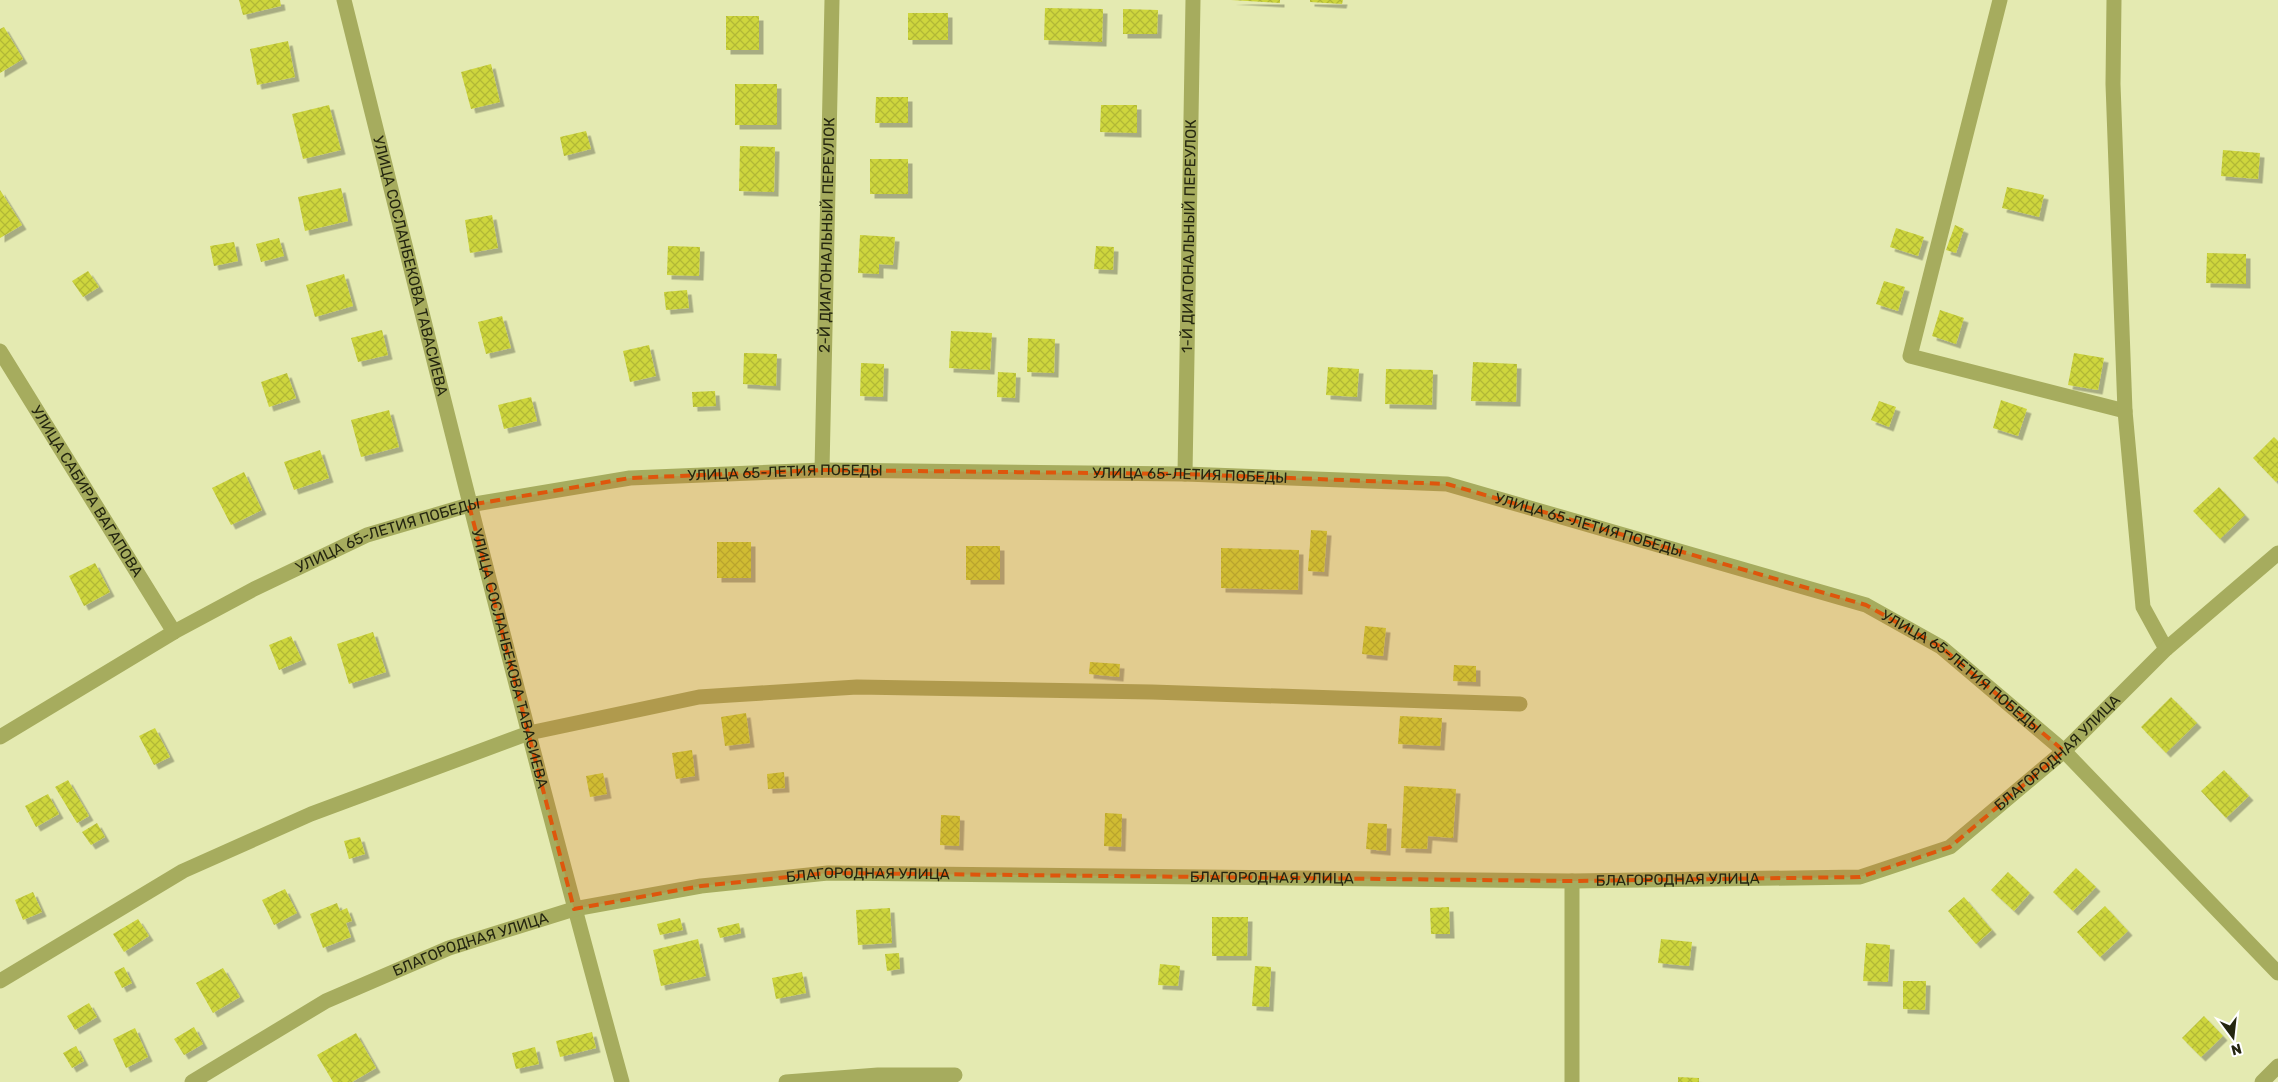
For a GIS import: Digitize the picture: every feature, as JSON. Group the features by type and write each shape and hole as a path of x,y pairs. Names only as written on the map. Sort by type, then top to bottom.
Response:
{"street":[{"name":"УЛИЦА СОСЛАНБЕКОВА ТАВАСИЕВА","path":"344,0 469,505 574,909 622,1082"},
{"name":"2-Й ДИАГОНАЛЬНЫЙ ПЕРЕУЛОК","path":"822,470 832,0"},
{"name":"1-Й ДИАГОНАЛЬНЫЙ ПЕРЕУЛОК","path":"1185,474 1193,0"},
{"path":"2000,0 1910,356 2125,411"},
{"path":"2114,0 2113,94 2125,411 2143,608 2166,649"},
{"name":"УЛИЦА САБИРА ВАГАПОВА","path":"0,351 174,632"},
{"name":"УЛИЦА 65-ЛЕТИЯ ПОБЕДЫ","path":"0,737 174,632 254,589 367,535 469,505 630,478 822,470 1185,474 1448,484 1866,605 1941,647 2064,751 2278,973"},
{"name":"БЛАГОРОДНАЯ УЛИЦА","path":"192,1082 326,1000 449,948 574,909 701,886 828,872 1572,881 1860,877 1950,847 2064,751 2166,649 2278,553"},
{"path":"0,982 183,871 311,814 529,733 699,696 857,688 1152,692 1520,704"},
{"path":"1572,881 1572,1082"},
{"path":"2262,1082 2278,1066"},
{"path":"786,1082 878,1075 955,1075"}],"highlighted area":[{"path":"822,470 1185,474 1447,484 1866,605 1941,647 2064,751 1950,847 1860,877 1572,881 828,873 701,886 574,909 469,505 630,478"}],"building":[{"path":"239,0 280,0 281,6 243,15"},
{"path":"1231,0 1280,0 1280,3"},
{"path":"1310,0 1343,0 1342,4 1310,2"},
{"path":"1045,8 1103,9 1102,42 1044,40"},
{"path":"1123,9 1158,10 1157,34 1123,34"},
{"path":"908,13 948,13 948,40 908,40"},
{"path":"726,16 759,16 759,50 726,50"},
{"path":"4,27 23,59 0,73 0,29"},
{"path":"288,41 295,77 257,85 250,49"},
{"path":"491,64 500,102 471,109 461,72"},
{"path":"735,84 777,84 777,125 735,125"},
{"path":"876,97 908,97 908,123 875,123"},
{"path":"329,105 341,150 303,159 292,114"},
{"path":"1101,105 1137,105 1137,133 1100,132"},
{"path":"586,131 591,149 564,156 560,137"},
{"path":"740,146 775,147 774,192 739,191"},
{"path":"2223,150 2260,153 2258,179 2221,176"},
{"path":"870,159 908,159 908,194 870,194"},
{"path":"2007,187 2044,195 2039,217 2002,208"},
{"path":"341,188 348,221 305,231 298,197"},
{"path":"0,190 22,225 0,238"},
{"path":"492,215 498,248 470,253 465,220"},
{"path":"1955,225 1964,229 1956,253 1946,250"},
{"path":"1896,228 1924,237 1918,256 1890,247"},
{"path":"860,235 895,237 893,265 879,264 879,274 858,273"},
{"path":"279,238 284,256 261,262 256,244"},
{"path":"234,242 238,261 214,266 210,246"},
{"path":"668,246 700,247 699,276 667,275"},
{"path":"1096,246 1114,247 1113,270 1094,269"},
{"path":"2207,253 2246,254 2246,284 2206,283"},
{"path":"88,271 99,287 83,297 72,281"},
{"path":"344,274 353,306 315,317 306,285"},
{"path":"1884,281 1905,287 1898,311 1876,304"},
{"path":"687,290 689,308 666,310 664,292"},
{"path":"1940,310 1964,318 1956,344 1932,336"},
{"path":"502,316 511,348 486,354 478,322"},
{"path":"382,330 388,355 358,362 351,338"},
{"path":"951,331 992,333 990,370 949,368"},
{"path":"1028,338 1055,339 1054,373 1027,372"},
{"path":"649,345 656,376 630,382 623,351"},
{"path":"744,353 777,354 776,386 743,384"},
{"path":"2074,353 2104,358 2098,390 2068,385"},
{"path":"1473,362 1517,364 1516,402 1471,401"},
{"path":"861,363 884,364 883,397 860,396"},
{"path":"1328,367 1359,369 1357,397 1326,395"},
{"path":"1386,369 1433,370 1432,405 1385,404"},
{"path":"998,372 1016,373 1015,398 997,397"},
{"path":"287,373 296,398 269,407 261,382"},
{"path":"715,391 716,406 693,407 692,392"},
{"path":"531,397 537,421 504,429 498,405"},
{"path":"2001,400 2027,409 2018,436 1993,428"},
{"path":"1879,401 1896,407 1889,427 1871,420"},
{"path":"389,410 399,447 361,457 351,420"},
{"path":"2274,437 2278,441 2278,480 2276,482 2253,458"},
{"path":"320,450 329,478 294,490 284,462"},
{"path":"244,472 262,510 231,525 212,488"},
{"path":"2219,487 2245,515 2220,539 2193,511"},
{"path":"1311,530 1327,531 1324,572 1308,571"},
{"path":"717,542 751,542 751,578 717,578"},
{"path":"966,546 1000,546 1000,580 966,580"},
{"path":"1221,548 1299,550 1298,590 1221,588"},
{"path":"95,563 110,592 84,606 69,576"},
{"path":"1365,626 1386,628 1383,656 1362,654"},
{"path":"373,632 386,672 349,684 337,644"},
{"path":"291,636 302,660 279,670 269,645"},
{"path":"1090,662 1120,664 1119,677 1089,674"},
{"path":"1454,665 1476,666 1476,682 1453,681"},
{"path":"2171,697 2197,723 2166,753 2141,727"},
{"path":"746,713 750,743 725,746 721,717"},
{"path":"1400,716 1442,718 1440,746 1398,744"},
{"path":"155,728 170,757 154,765 139,736"},
{"path":"692,750 695,776 676,779 672,753"},
{"path":"2224,770 2249,796 2226,818 2201,791"},
{"path":"784,772 785,788 768,789 767,774"},
{"path":"603,773 607,794 590,797 586,776"},
{"path":"68,780 89,816 77,823 55,787"},
{"path":"1404,786 1456,789 1453,838 1428,836 1427,849 1401,848"},
{"path":"48,794 59,814 36,827 25,806"},
{"path":"1105,813 1122,814 1121,847 1104,846"},
{"path":"941,815 960,816 959,846 940,845"},
{"path":"97,823 105,837 91,845 82,832"},
{"path":"1368,823 1387,824 1386,851 1366,849"},
{"path":"360,837 365,854 349,859 344,841"},
{"path":"2076,868 2096,887 2073,911 2053,892"},
{"path":"2008,872 2030,893 2014,911 1991,890"},
{"path":"285,889 297,913 274,925 262,900"},
{"path":"33,892 42,912 23,920 15,900"},
{"path":"1964,897 1992,930 1976,944 1948,911"},
{"path":"337,903 340,911 347,908 352,921 346,923 351,937 323,948 310,914"},
{"path":"2105,906 2128,931 2100,957 2077,932"},
{"path":"1449,907 1450,934 1431,934 1430,908"},
{"path":"890,908 892,943 858,945 856,910"},
{"path":"1212,917 1248,917 1247,956 1212,956"},
{"path":"680,918 683,930 660,935 657,924"},
{"path":"138,919 149,936 124,952 113,934"},
{"path":"739,923 741,933 720,938 717,928"},
{"path":"698,939 706,976 661,986 653,950"},
{"path":"1661,939 1692,942 1689,966 1658,963"},
{"path":"1866,943 1890,945 1888,982 1863,981"},
{"path":"899,953 900,969 887,971 885,954"},
{"path":"1160,964 1180,966 1178,986 1158,985"},
{"path":"1255,966 1271,967 1269,1007 1252,1006"},
{"path":"124,967 132,983 122,988 114,972"},
{"path":"223,968 240,997 213,1013 196,983"},
{"path":"802,972 806,993 776,999 772,978"},
{"path":"1903,981 1926,981 1925,1010 1903,1009"},
{"path":"89,1003 97,1017 75,1030 67,1016"},
{"path":"2204,1016 2223,1036 2201,1057 2182,1038"},
{"path":"194,1027 203,1044 184,1055 174,1039"},
{"path":"135,1028 148,1057 126,1068 113,1039"},
{"path":"592,1032 596,1048 560,1057 556,1041"},
{"path":"356,1033 376,1068 352,1082 333,1082 317,1055"},
{"path":"76,1046 84,1061 72,1068 63,1053"},
{"path":"535,1047 539,1064 516,1069 512,1053"},
{"path":"1678,1077 1699,1078 1699,1082 1678,1082"}]}
